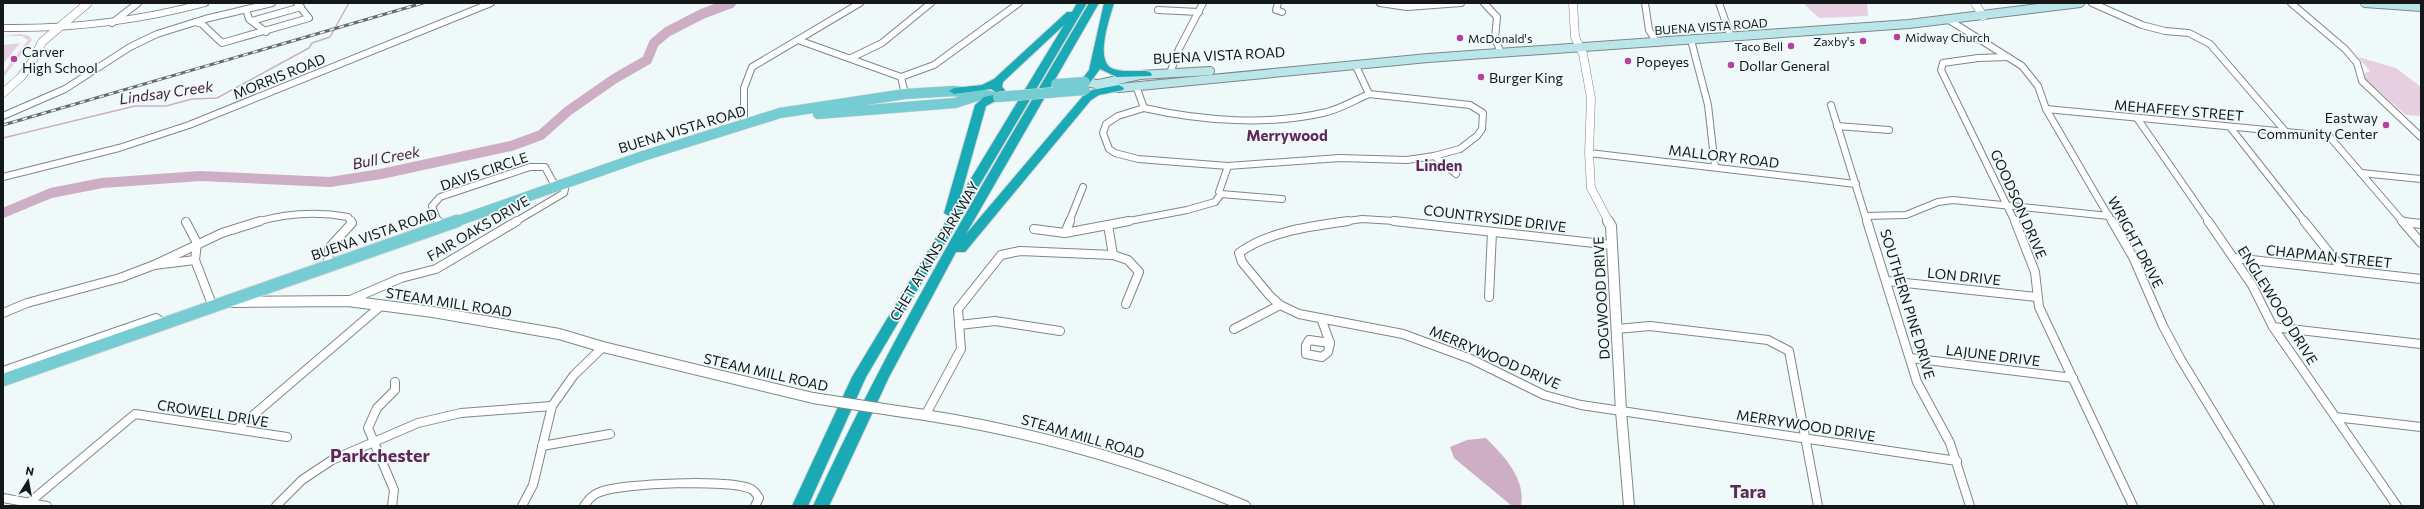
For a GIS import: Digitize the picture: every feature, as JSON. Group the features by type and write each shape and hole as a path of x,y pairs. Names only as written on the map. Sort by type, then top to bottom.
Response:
{"highway":[{"path":"917,279 950,213 981,105 999,89 1082,3"},
{"name":"CHET ATKINS PARKWAY","path":"800,506 859,377 1082,3"},
{"name":"CHET ATKINS PARKWAY","path":"821,506 869,399 939,273 1094,3"},
{"path":"1085,86 1094,71 1098,57 1099,41 1109,3"},
{"path":"1098,57 1105,69 1110,72 1146,74"},
{"path":"954,91 984,88 999,89"},
{"path":"939,273 1087,98 1096,92 1119,88"}],"main road":[{"name":"BUENA VISTA ROAD","path":"1097,84 1119,88 1204,78 1335,68 1355,64 1949,20 2080,3"},
{"path":"2365,3 2421,7"},
{"name":"BUENA VISTA ROAD","path":"758,122 776,122 846,111 955,103 999,89 1085,86 1116,78 1146,74 1332,63 1344,65"},
{"name":"BUENA VISTA ROAD","path":"3,380 164,325 328,265 643,156 758,122 780,113 905,94 954,91 980,95"}],"street":[{"path":"3,93 21,78 32,62 42,42 88,3"},
{"path":"112,24 138,3"},
{"path":"180,11 188,3"},
{"path":"3,28 112,24 147,19 205,3"},
{"path":"3,116 56,94 101,67 118,53 141,41 195,22 272,3"},
{"name":"MORRIS ROAD","path":"3,177 119,148 189,125 490,3"},
{"path":"744,126 746,76 752,68 761,61 860,3"},
{"path":"851,58 882,43 931,3"},
{"path":"798,40 901,77 934,65 1019,3"},
{"path":"1170,73 1172,63 1179,54 1203,3"},
{"path":"1278,3 1276,10 1282,12"},
{"path":"1380,3 1407,7 1429,4 1461,3"},
{"path":"1484,3 1497,17 1495,38 1501,53"},
{"name":"DOGWOOD DRIVE","path":"1572,3 1575,37 1583,54 1591,98 1589,153 1591,188 1611,226 1621,410 1629,506"},
{"path":"1645,3 1649,30 1657,42"},
{"path":"1719,3 1724,22 1731,37"},
{"path":"1975,3 1983,16"},
{"path":"2092,3 2142,25 2166,31 2189,34 2205,40 2286,132"},
{"path":"2291,3 2345,49 2357,63 2362,81 2421,137"},
{"path":"195,22 202,24 222,43 266,32 309,18 299,5 252,21"},
{"path":"246,9 252,21 266,32"},
{"path":"1158,10 1199,12"},
{"name":"WRIGHT DRIVE","path":"1949,20 2022,66 2030,74 2038,86 2046,109 2141,272 2163,326 2180,358 2270,506"},
{"path":"1691,40 1708,105 1715,167"},
{"name":"GOODSON DRIVE","path":"2008,57 1955,60 1943,63 1941,70 2008,205 2035,272 2039,307 2133,506"},
{"path":"1355,64 1369,94"},
{"path":"901,77 905,94"},
{"path":"1136,86 1144,108"},
{"path":"1369,94 1470,105 1478,108 1483,113 1484,121 1482,129 1477,136 1460,149 1434,156 1407,160 1340,158 1228,166 1138,159 1115,153 1109,149 1103,133 1106,124 1118,116 1144,108 1162,113 1213,118 1251,119 1327,112 1369,94"},
{"name":"SOUTHERN PINE DRIVE","path":"1831,105 1887,281 1917,382 1950,443 1970,506"},
{"name":"MEHAFFEY STREET","path":"2046,109 2329,136 2361,173"},
{"name":"ENGLEWOOD DRIVE","path":"2137,118 2252,285 2273,327 2397,506"},
{"path":"1837,126 1889,130"},
{"path":"2230,127 2343,270"},
{"name":"MALLORY ROAD","path":"1589,153 1856,184"},
{"path":"1434,156 1456,174"},
{"name":"DAVIS CIRCLE","path":"440,226 432,206 440,197 539,165 545,166 553,182 559,186"},
{"path":"1221,194 1218,192 1228,166"},
{"path":"2361,173 2421,179"},
{"path":"2361,173 2421,242"},
{"name":"FAIR OAKS DRIVE","path":"348,302 401,278 436,269 472,250 564,193 565,189 559,186"},
{"path":"1065,233 1083,187"},
{"path":"1221,194 1282,199"},
{"path":"1034,229 1065,233 1108,225 1187,210 1215,202 1221,194"},
{"path":"1866,216 1906,216 1938,202 1954,200 2109,216"},
{"path":"3,313 27,303 120,278 154,265 197,243 258,222 304,214 338,214 348,217 352,223 328,248 328,265"},
{"name":"COUNTRYSIDE DRIVE","path":"1375,219 1612,245"},
{"name":"MERRYWOOD DRIVE","path":"1375,219 1338,221 1312,226 1251,244 1239,253 1242,262 1256,281 1280,305 1299,314 1403,334 1471,359 1544,395 1581,405 1956,461"},
{"path":"186,222 197,243 195,260 213,307"},
{"path":"2404,222 2421,224"},
{"path":"1108,225 1113,255"},
{"path":"1489,297 1492,232"},
{"path":"926,414 961,348 962,341 958,309 1001,255 1020,251 1113,255 1126,258 1134,264 1139,272 1126,304"},
{"name":"CHAPMAN STREET","path":"2234,258 2421,279"},
{"path":"154,265 195,260"},
{"name":"LON DRIVE","path":"1887,281 2037,297"},
{"path":"260,291 263,296 273,301"},
{"name":"STEAM MILL ROAD","path":"226,303 273,301 348,302 382,305 559,334 603,348 813,398 926,414 1029,434 1140,467 1245,506"},
{"path":"237,429 382,305"},
{"path":"1234,329 1280,305"},
{"path":"3,371 156,318 164,325"},
{"path":"1321,318 1330,343"},
{"path":"959,325 995,321 1060,331"},
{"path":"1617,329 1650,326 1768,340 1789,351 1818,506"},
{"path":"2273,327 2421,344"},
{"path":"522,506 533,485 552,406 574,375 603,348"},
{"name":"LAJUNE DRIVE","path":"1910,358 2073,378"},
{"path":"392,506 394,490 368,428 377,408 395,390 394,382"},
{"path":"276,506 302,480 332,460 418,423 461,413 552,406"},
{"name":"CROWELL DRIVE","path":"27,504 135,414 287,437"},
{"path":"2335,417 2421,427"},
{"path":"542,446 610,434"},
{"path":"584,506 588,499 603,491 659,485 735,486 751,489 759,498 755,506"},
{"path":"3,498 27,504 47,506"}],"shaded area":[{"path":"1803,3 1867,3 1868,16 1819,18"},
{"path":"20,34 29,36 32,40 3,78 3,73 28,40 22,36 3,36"},
{"path":"20,43 3,64 3,45"},
{"path":"2358,57 2396,68 2421,87 2421,116 2406,115 2365,79 2365,73 2370,71"},
{"path":"1486,438 1500,452 1517,477 1522,496 1521,506 1512,506 1454,458 1450,447 1467,440"}],"waterway":[{"name":"Lindsay Creek","path":"3,138 135,106 166,106 192,99 217,98 309,48 312,43 330,37 349,3"},
{"name":"Bull Creek","path":"3,213 51,193 102,183 200,176 330,182 381,174 511,146 541,135 568,111 614,79 647,60 654,43 667,32 702,14 731,3"}],"railway":[{"path":"3,125 423,3"}],"place":[{"name":"Midway Church","path":"1897,37"},
{"name":"McDonald's","path":"1460,38"},
{"name":"Zaxby's","path":"1863,41"},
{"name":"Taco Bell","path":"1791,46"},
{"name":"Carver High School","path":"14,59"},
{"name":"Popeyes","path":"1628,61"},
{"name":"Dollar General","path":"1731,65"},
{"name":"Burger King","path":"1481,77"},
{"name":"Eastway Community Center","path":"2386,125"}],"district":[{"name":"Merrywood","path":"1287,135"},
{"name":"Linden","path":"1439,165"},
{"name":"Parkchester","path":"380,455"},
{"name":"Tara","path":"1748,491"}]}
